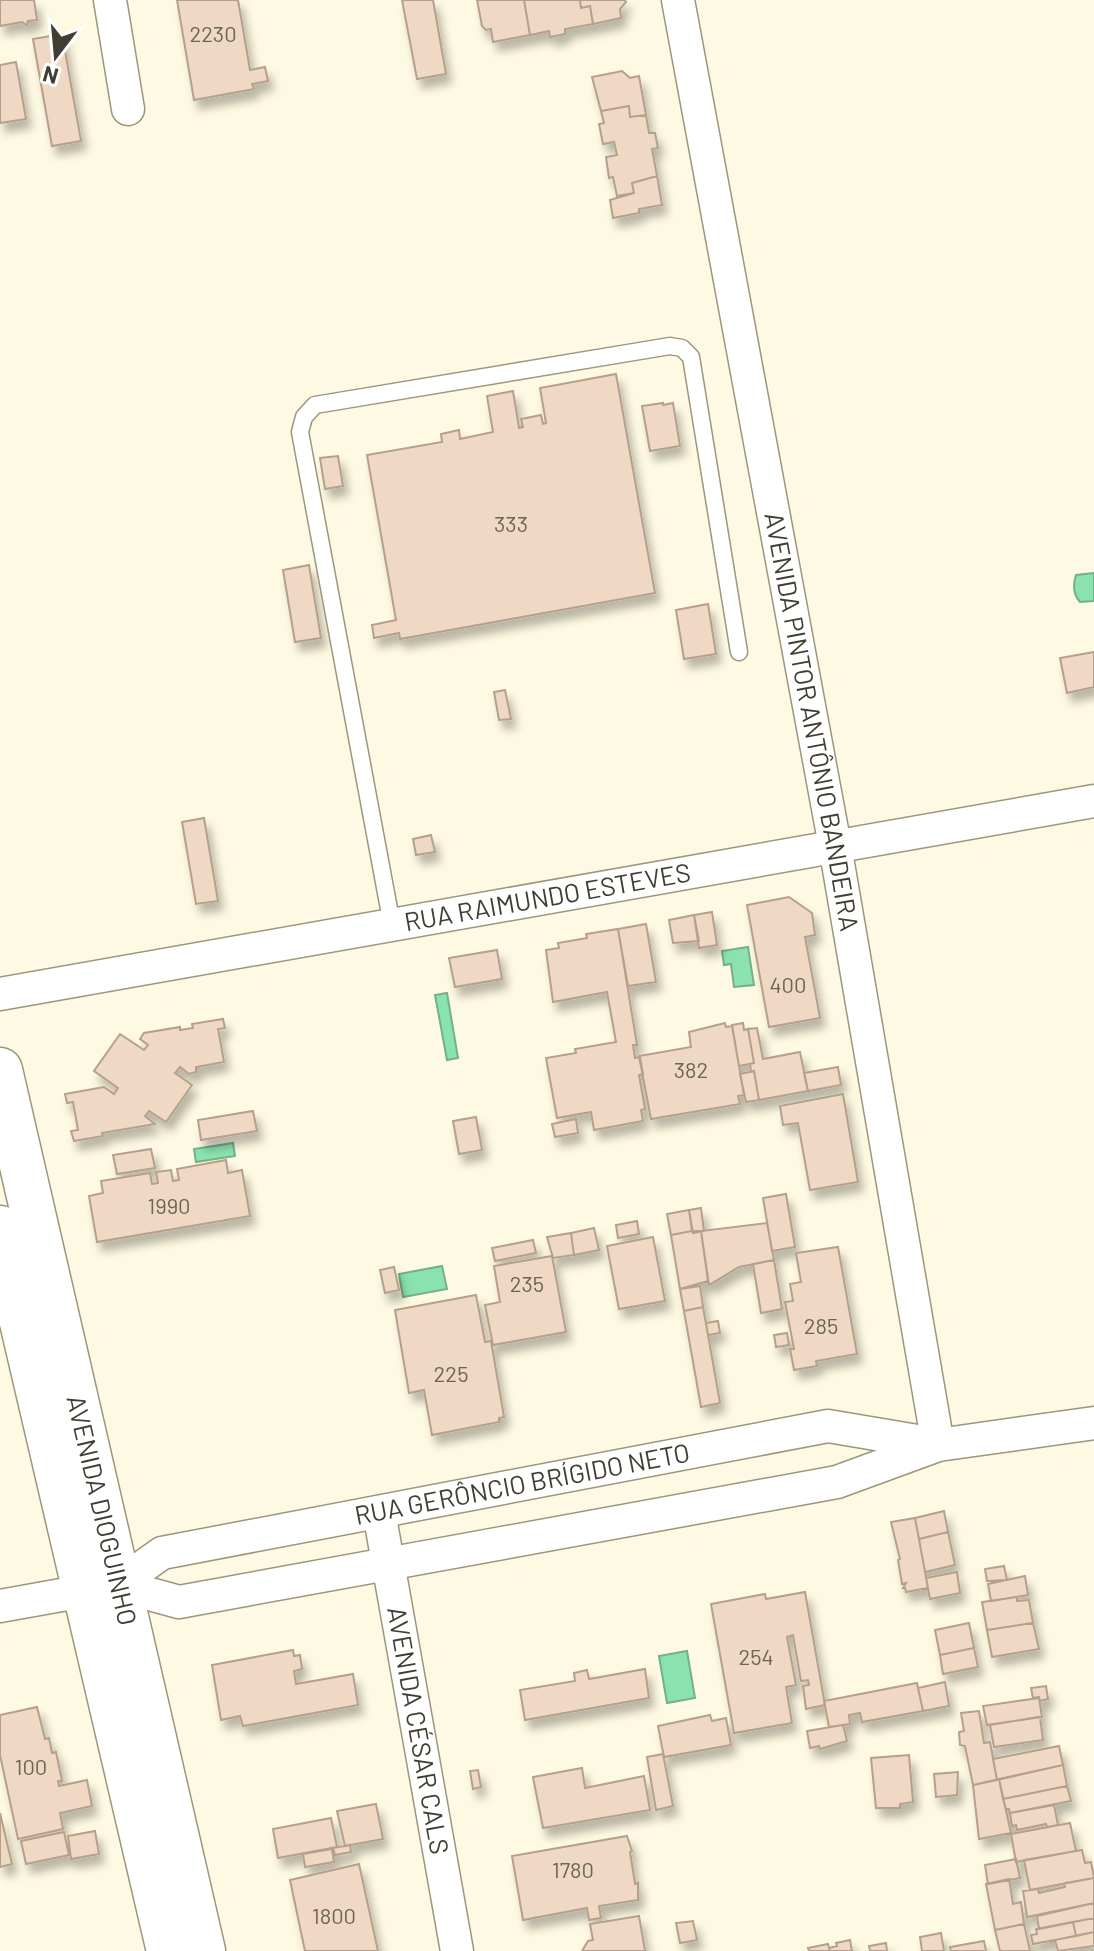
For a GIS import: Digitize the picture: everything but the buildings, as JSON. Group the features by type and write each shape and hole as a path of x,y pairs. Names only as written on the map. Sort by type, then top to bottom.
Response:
{"main road":[{"name":"AVENIDA DIOGUINHO","path":"0,1070 169,1951"},
{"name":"AVENIDA DIOGUINHO","path":"0,1228 203,1951"}],"street":[{"path":"110,0 128,109"},
{"name":"AVENIDA PINTOR ANTÔNIO BANDEIRA","path":"678,0 835,846 938,1445"},
{"name":"RUA RAIMUNDO ESTEVES","path":"0,994 1094,801"},
{"name":"RUA GERÔNCIO BRÍGIDO NETO","path":"101,1588 179,1602 837,1482 938,1445 1094,1423"},
{"name":"RUA GERÔNCIO BRÍGIDO NETO","path":"0,1606 101,1588 162,1553 828,1426 938,1445"},
{"name":"AVENIDA CÉSAR CALS","path":"379,1512 457,1951"}],"lane":[{"path":"392,925 300,432 304,417 315,405 670,346 682,348 691,357 739,652"}],"shaded area":[{"path":"1094,573 1094,601 1080,602 1074,589 1076,575"},
{"path":"748,947 754,985 734,987 731,964 724,965 722,951"},
{"path":"447,993 458,1058 447,1060 435,995"},
{"path":"233,1143 235,1156 196,1162 194,1149"},
{"path":"442,1266 447,1289 403,1297 399,1274"},
{"path":"687,1651 695,1698 667,1703 659,1656"}]}
